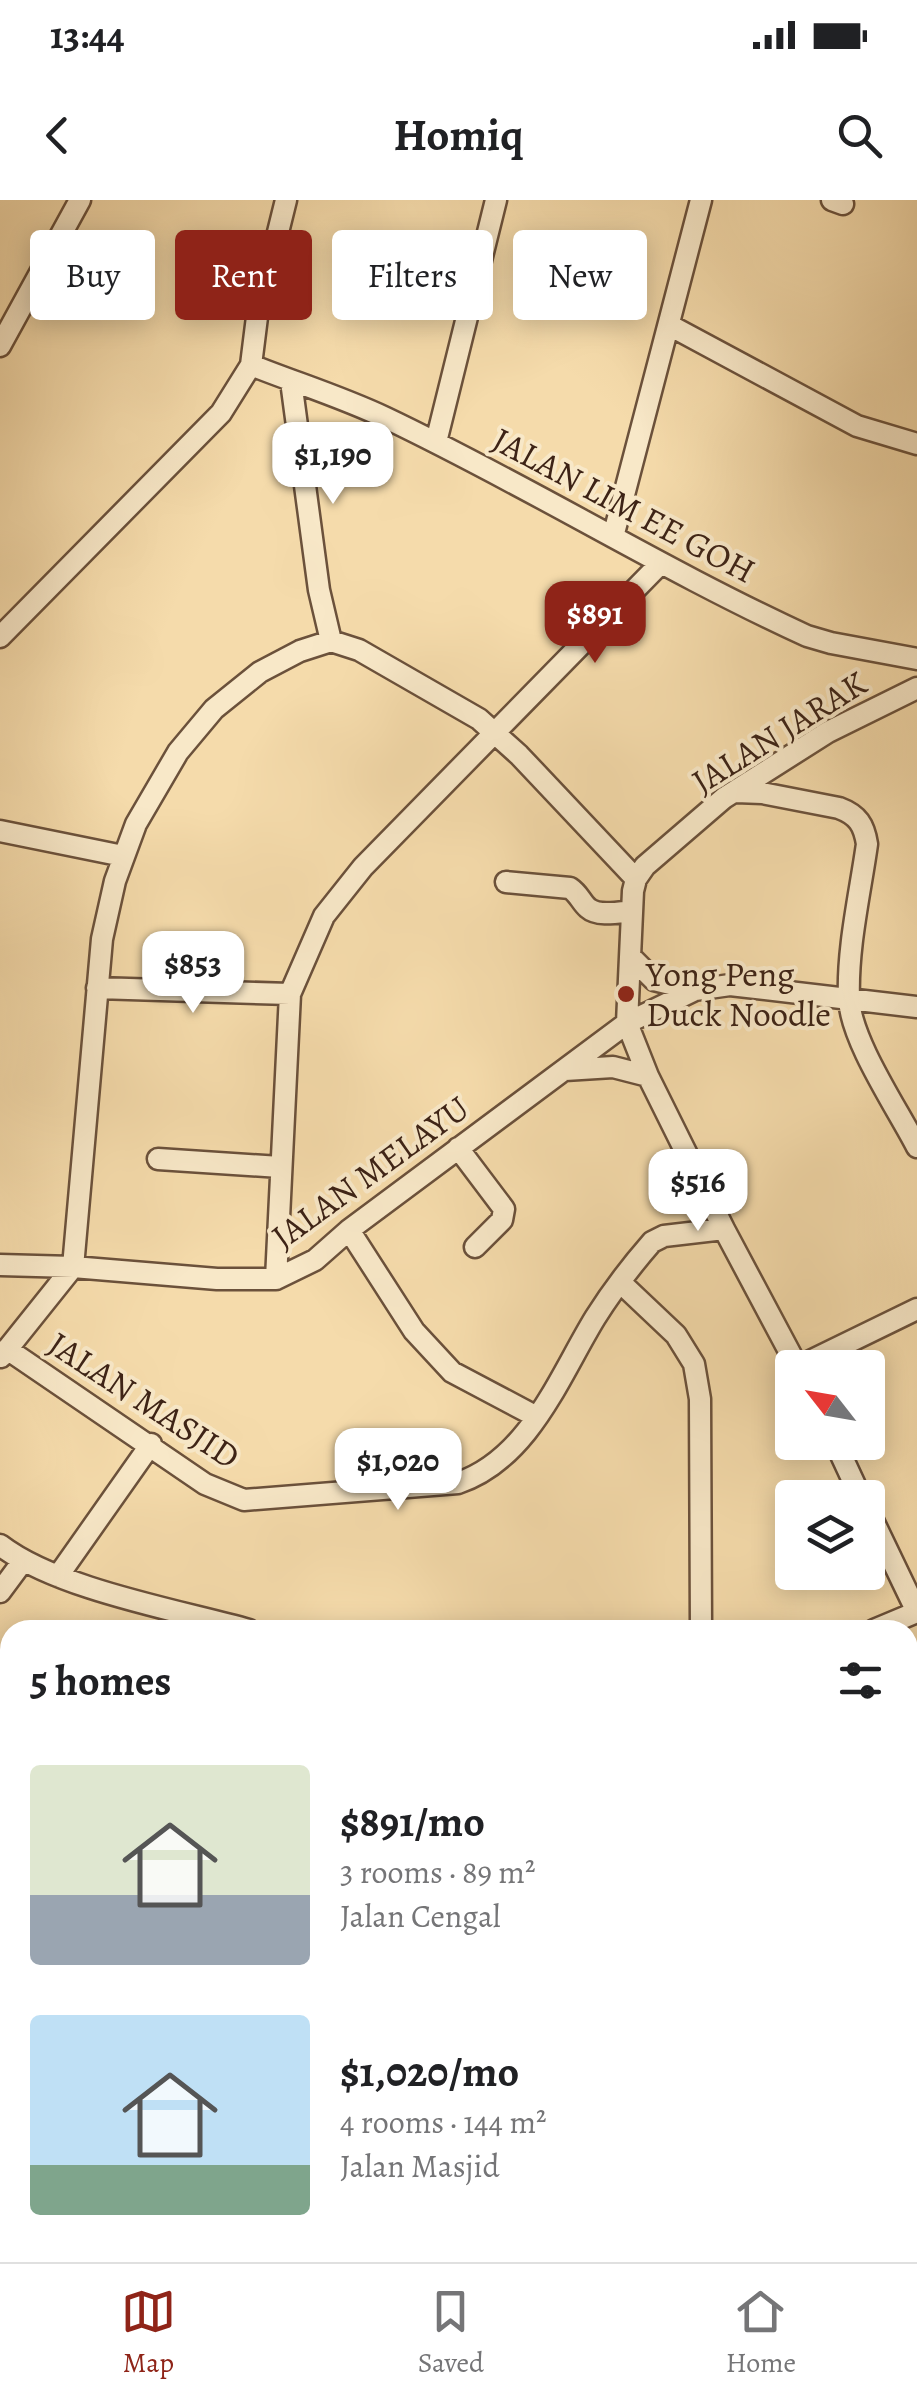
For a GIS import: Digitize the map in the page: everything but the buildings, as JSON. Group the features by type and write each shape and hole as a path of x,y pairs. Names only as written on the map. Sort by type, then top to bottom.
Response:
{"street":[{"path":"0,346 80,200"},
{"path":"0,637 221,413 251,365 257,317 286,200"},
{"path":"436,442 496,200"},
{"path":"613,537 701,200"},
{"path":"670,324 857,426 917,444"},
{"name":"JALAN LIM EE GOH","path":"251,365 344,400 436,442 660,564 807,636 917,658"},
{"path":"292,381 319,590 331,640"},
{"path":"276,1279 290,994 324,916 342,891 660,564"},
{"path":"4,1354 74,1266 102,939 123,856 152,792 192,732 214,710 260,672 331,640 359,650 496,732 636,879 628,1023 648,1076 789,1350"},
{"name":"JALAN JARAK","path":"636,879 646,866 734,792 828,732 917,688"},
{"path":"734,792 762,792 839,808 860,821 867,844 849,1001 856,1030 917,1147"},
{"path":"0,831 123,856"},
{"path":"506,882 570,888 596,912 632,911"},
{"path":"632,958 654,980 695,990 730,985 917,1007"},
{"path":"97,988 290,994"},
{"name":"JALAN MELAYU","path":"0,1264 74,1266 216,1280 276,1279 315,1260 349,1230 628,1023 695,990"},
{"path":"563,1070 592,1066 648,1076"},
{"path":"458,1148 504,1209 502,1220 475,1247"},
{"path":"158,1159 280,1167"},
{"path":"349,1230 414,1331 452,1372 537,1417"},
{"name":"JALAN MASJID","path":"4,1354 226,1495 262,1500 458,1483 477,1477 501,1458 537,1417 597,1315 652,1242 664,1236 724,1230"},
{"path":"620,1282 676,1335 694,1364 700,1399 702,1620"},
{"path":"833,1350 917,1309"},
{"path":"58,1576 151,1444"},
{"path":"0,1545 24,1562 58,1576 213,1620"},
{"path":"885,1545 917,1612"},
{"path":"0,1592 24,1562"}],"place":[{"name":"Yong Peng Duck Noodle","path":"626,994"}]}
